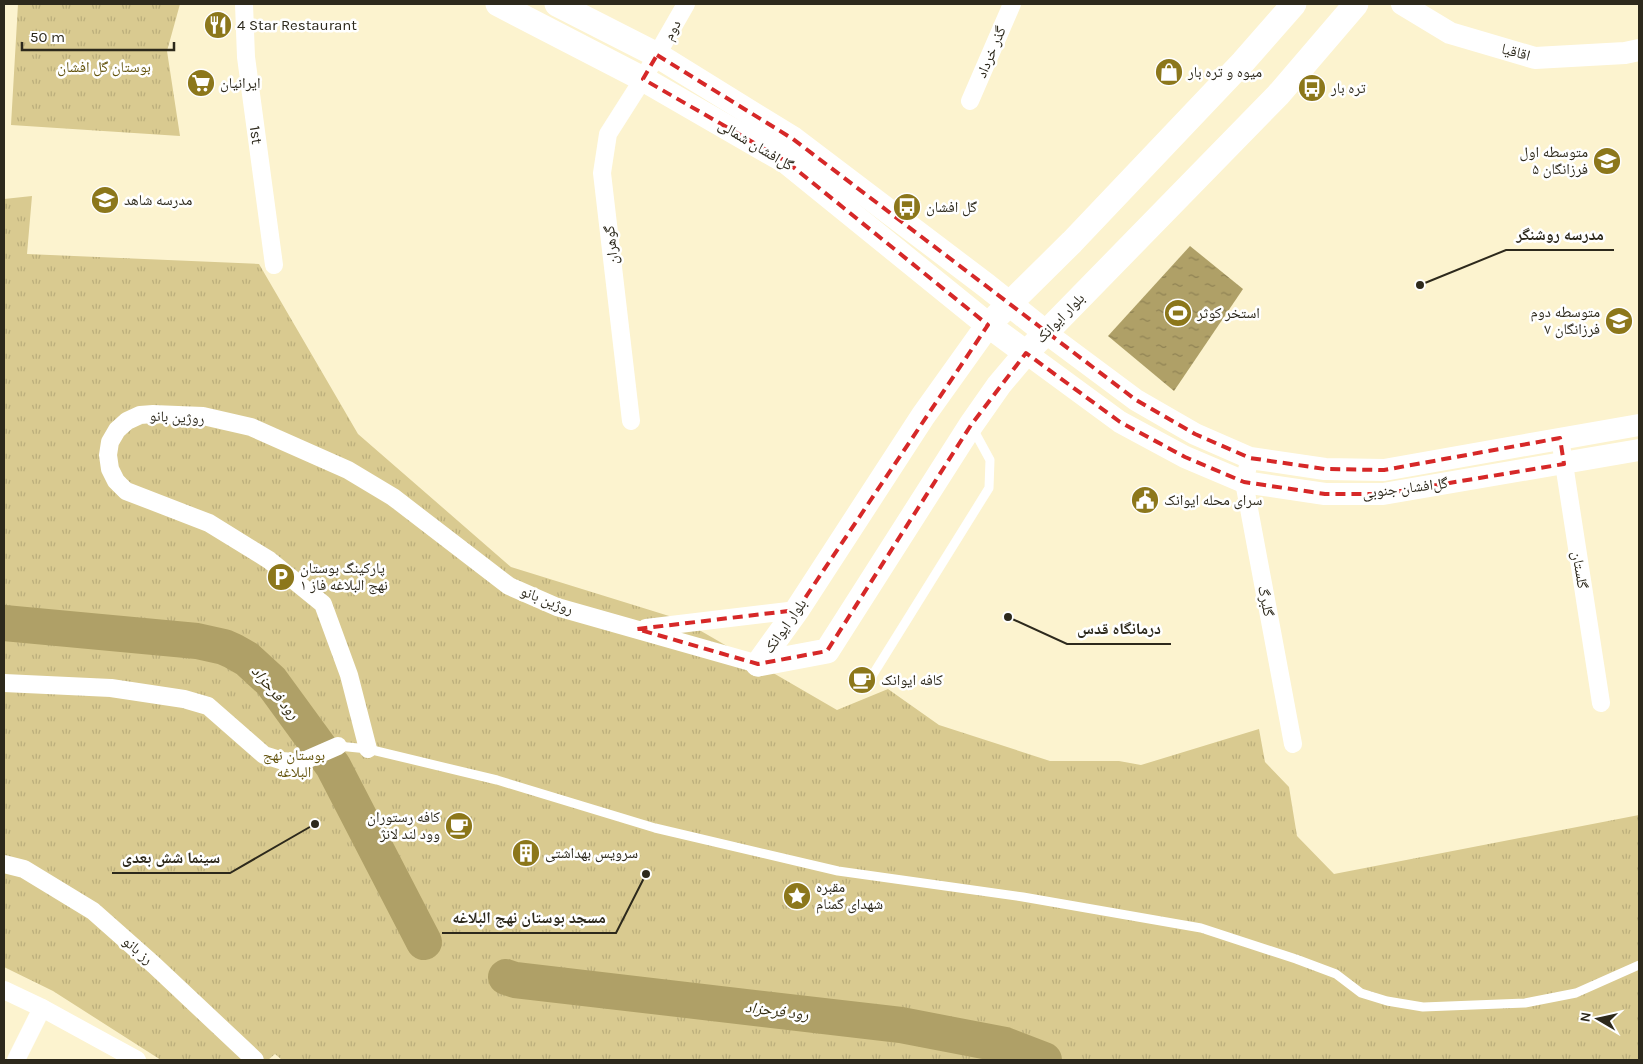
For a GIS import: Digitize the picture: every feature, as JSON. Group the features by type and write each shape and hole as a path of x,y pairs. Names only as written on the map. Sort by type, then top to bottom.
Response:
{"main road":[{"name":"گل‌افشان شمالی","path":"498,4 643,79 787,162 988,325 1026,353"},
{"name":"گل‌افشان شمالی","path":"557,4 657,55 793,139 1046,333"},
{"name":"بلوار ایوانک","path":"758,664 797,610 923,416 988,325 1072,242 1230,77 1294,4"},
{"name":"بلوار ایوانک","path":"758,664 827,651 998,385 1026,353 1278,95 1356,4"}],"street":[{"name":"1st","path":"244,4 246,57 274,265"},
{"name":"دوم","path":"643,79 686,4"},
{"name":"گذر خرداد","path":"970,101 1012,4"},
{"name":"اقاقیا","path":"1402,4 1450,33 1535,58 1639,50"},
{"name":"گوهران","path":"631,421 602,173 608,134 643,79"},
{"name":"گل‌افشان جنوبی","path":"1046,333 1136,400 1195,434 1250,458 1325,469 1384,470 1639,425"},
{"name":"گل‌افشان جنوبی","path":"1026,353 1120,422 1186,458 1244,482 1325,494 1383,494 1639,450"},
{"name":"روژین بانو","path":"368,749 350,675 324,604 269,560 209,523 126,491 116,481 110,469 108,455 110,442 117,430 127,421 140,415 153,414 203,416 251,427 348,470 393,497 509,586 557,607 758,664"},
{"name":"گلستان","path":"1560,438 1601,703"},
{"name":"گلبرگ","path":"1250,458 1244,482 1293,744"},
{"path":"637,629 797,610"},
{"path":"4,682 111,688 184,699 208,706 264,755 282,761 303,761 338,746"},
{"name":"رز بانو","path":"4,864 24,869 93,911 154,965 255,1060"},
{"path":"4,990 42,1008 137,1060"},
{"path":"16,1060 42,1008"}],"lane":[{"path":"872,676 989,488 990,460 971,425"},
{"path":"338,746 368,749 497,780 655,828 838,871 1023,897 1201,928 1336,974 1361,993 1387,1001 1423,1007 1525,1003 1576,993 1639,965"}],"highlighted area":[{"path":"657,55 793,139 1136,400 1195,434 1250,458 1325,469 1384,470 1560,438 1564,464 1383,494 1325,494 1244,482 1185,457 1120,422 1026,353 971,425 827,651 758,664 637,629 797,610 988,325 787,162 643,79"}],"green space":[{"name":"بوستان گل افشان","path":"18,4 180,4 167,51 180,136 11,125"},
{"name":"بوستان نهج البلاغه","path":"32,196 27,254 259,264 358,434 511,567 682,620 837,710 888,689 939,725 1050,761 1119,761 1141,765 1259,729 1265,762 1289,787 1297,836 1334,874 1639,815 1639,1060 282,1060 275,1054 268,1060 161,1060 53,991 4,967 4,199"}],"water":[{"name":"استخر کوثر","path":"1190,246 1243,289 1174,391 1108,336"}],"waterway":[{"name":"رود فرحزاد","path":"4,623 197,641 224,647 247,659 271,681 333,766 424,942"},
{"name":"رود فرحزاد","path":"506,977 515,980 901,1025 1005,1045 1044,1060"}],"place":[{"name":"4 Star Restaurant","path":"218,25"},
{"name":"میوه و تره بار","path":"1169,72"},
{"name":"ایرانیان","path":"201,83"},
{"name":"تره بار","path":"1312,88"},
{"name":"متوسطه اول فرزانگان ۵","path":"1607,161"},
{"name":"مدرسه شاهد","path":"105,200"},
{"name":"گل افشان","path":"907,207"},
{"name":"مدرسه روشنگر","path":"1420,285"},
{"name":"استخر کوثر","path":"1178,313"},
{"name":"متوسطه دوم فرزانگان ۷","path":"1619,321"},
{"name":"سرای محله ایوانک","path":"1145,500"},
{"name":"پارکینگ بوستان نهج البلاغه فاز ۱","path":"281,577"},
{"name":"درمانگاه قدس","path":"1008,617"},
{"name":"کافه ایوانک","path":"862,680"},
{"name":"سینما شش بعدی","path":"315,824"},
{"name":"کافه رستوران وود لند لانژ","path":"459,826"},
{"name":"سرویس بهداشتی","path":"526,853"},
{"name":"مسجد بوستان نهج البلاغه","path":"646,874"},
{"name":"مقبره شهدای گمنام","path":"797,896"}]}
